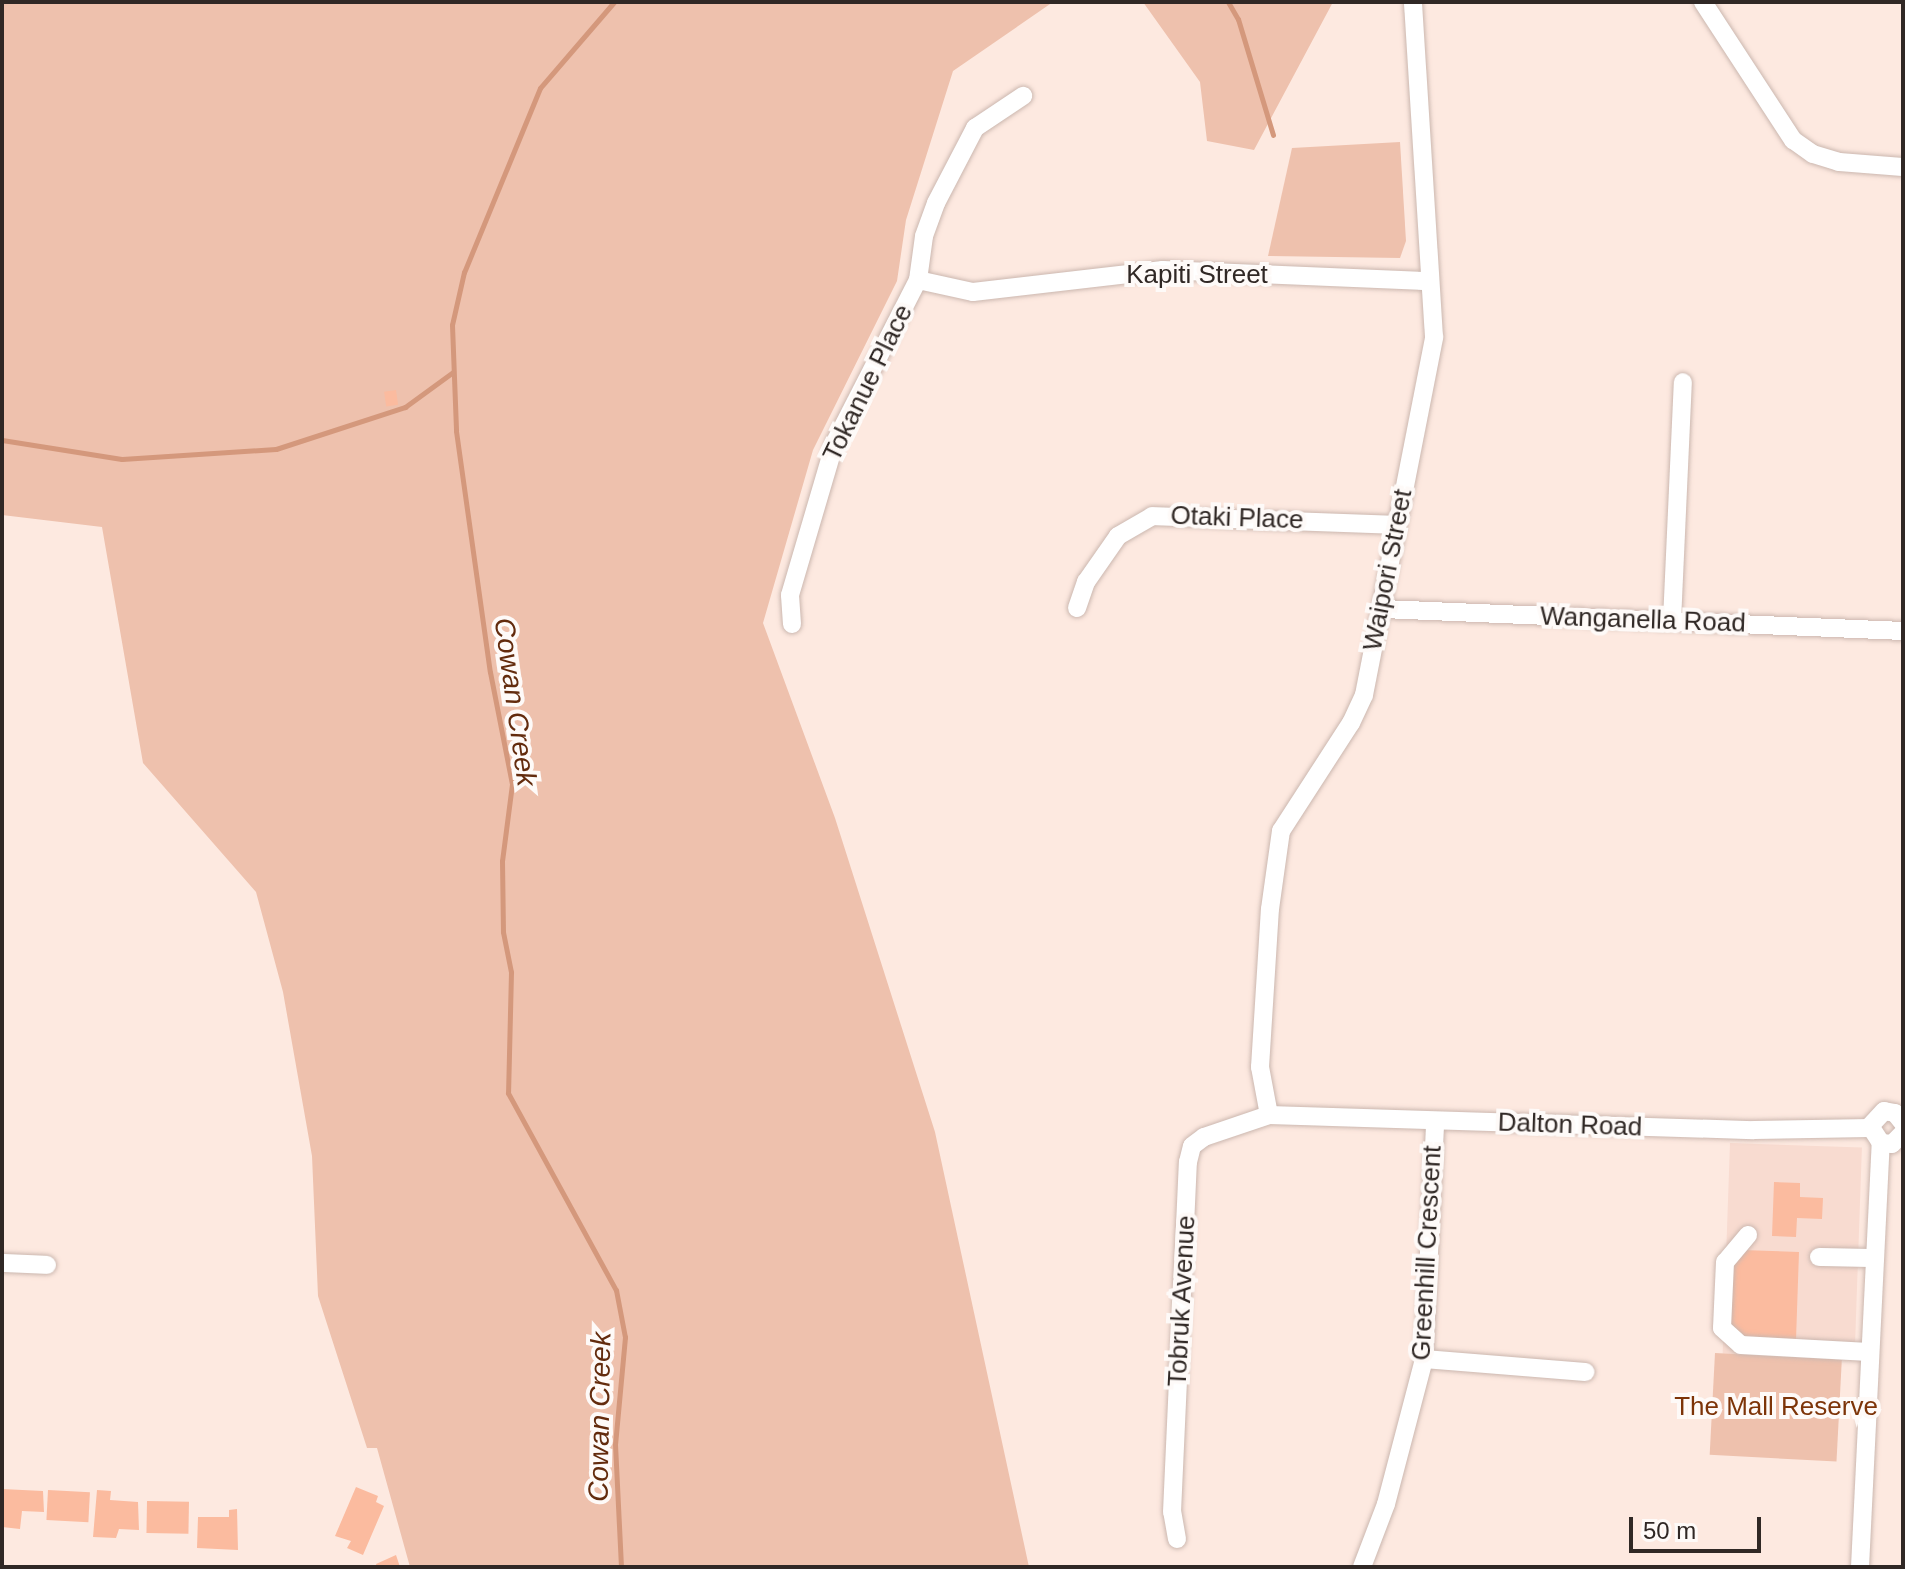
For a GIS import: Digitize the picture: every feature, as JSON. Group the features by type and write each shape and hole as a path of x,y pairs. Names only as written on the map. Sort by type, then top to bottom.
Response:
{"street":[{"name":"Waipori Street","path":"1269,1115 1260,1067 1270,909 1281,831 1351,723 1364,695 1434,337 1413,2"},
{"path":"1703,2 1793,140 1813,154 1839,162 1903,167"},
{"name":"Tokanue Place","path":"792,624 790,595 835,442 918,280 924,236 975,128 1023,96"},
{"name":"Kapiti Street","path":"918,280 973,292 1163,270 1430,281"},
{"path":"1672,621 1683,382"},
{"name":"Otaki Place","path":"1077,608 1086,582 1118,536 1152,516 1397,525"},
{"name":"Wanganella Road","path":"1383,609 1903,631"},
{"path":"1860,1567 1876,1136 1879,1112 1900,1112"},
{"name":"Dalton Road","path":"1269,1115 1876,1136"},
{"name":"Tobruk Avenue","path":"1177,1539 1172,1512 1188,1162 1192,1146 1204,1137 1269,1115"},
{"name":"Greenhill Crescent","path":"1362,1567 1386,1504 1424,1359 1435,1122"},
{"path":"1876,1136 1892,1144 1903,1133"},
{"path":"1748,1235 1725,1262 1722,1328 1741,1345 1869,1352"},
{"path":"1819,1257 1873,1258"},
{"path":"2,1263 47,1265"},
{"path":"1424,1359 1585,1372"}],"shaded area":[{"path":"1730,1143 1862,1148 1855,1358 1723,1354"}],"green space":[{"path":"2,2 1053,2 953,71 906,220 897,281 813,450 763,623 835,818 935,1132 1029,1567 410,1567 377,1448 367,1448 318,1296 312,1156 283,992 256,892 143,763 102,527 2,515"},
{"path":"1143,2 1333,2 1254,150 1207,141 1200,82"},
{"path":"1400,142 1406,241 1400,258 1268,256 1292,148"},
{"name":"The Mall Reserve","path":"1715,1353 1842,1360 1836,1462 1710,1455"}],"building":[{"path":"396,390 398,405 386,407 384,392"},
{"path":"1774,1182 1800,1183 1800,1197 1823,1198 1822,1219 1797,1218 1796,1237 1772,1236"},
{"path":"1742,1250 1799,1252 1796,1340 1739,1338 1729,1328 1733,1263"},
{"path":"356,1487 378,1496 376,1502 384,1506 363,1555 347,1548 351,1541 335,1536"},
{"path":"2,1489 43,1491 44,1512 22,1511 20,1529 2,1527"},
{"path":"48,1490 90,1492 88,1522 46,1520"},
{"path":"97,1490 111,1491 110,1500 138,1502 139,1530 119,1529 116,1538 93,1537"},
{"path":"147,1501 189,1502 188,1534 146,1533"},
{"path":"237,1509 238,1550 197,1548 198,1517 229,1517 229,1510"},
{"path":"396,1555 400,1567 377,1567 376,1564"}],"waterway":[{"name":"Cowan Creek","path":"614,2 540,88 464,272 452,325 456,431 490,672 512,784 502,861 503,932 511,972 508,1093 616,1290 625,1337 615,1444 621,1567"},
{"path":"1228,2 1238,19 1273,135"},
{"path":"2,440 122,459 276,449 405,407 453,372"}]}
